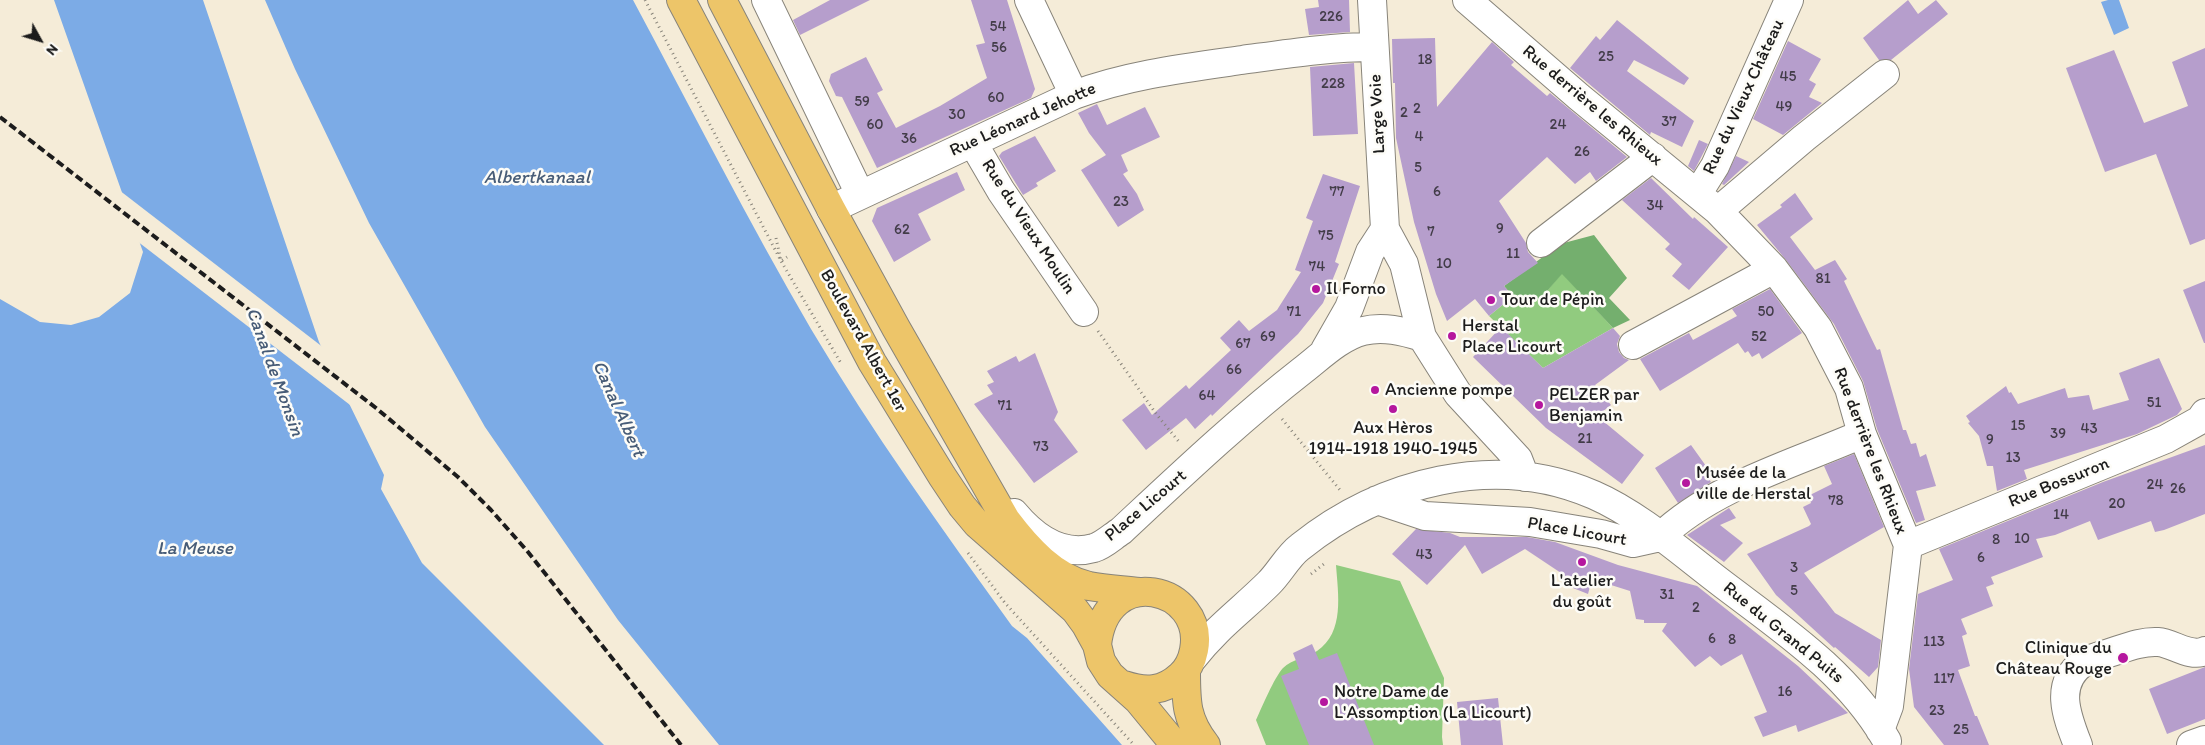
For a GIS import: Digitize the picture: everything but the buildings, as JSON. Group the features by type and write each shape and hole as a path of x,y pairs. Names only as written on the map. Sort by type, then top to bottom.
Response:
{"main road":[{"name":"Boulevard Albert 1er","path":"681,0 894,399 962,506 1005,550 1075,610 1097,645 1101,661 1110,676 1124,686 1175,745"},
{"name":"Boulevard Albert 1er","path":"722,0 896,328 1012,527 1025,544 1050,566 1068,578 1088,585 1162,594 1176,601 1187,612 1194,626 1196,642 1189,664 1187,709 1191,722 1206,745"},
{"path":"822,267 817,240 822,222 831,208"},
{"name":"Boulevard Albert 1er","path":"1097,645 1099,628 1106,612 1117,601 1139,592"},
{"path":"1124,686 1140,690 1157,690 1173,683 1189,664"}],"street":[{"path":"766,0 855,184 862,193"},
{"path":"1029,0 1074,95"},
{"name":"Large Voie","path":"1372,0 1385,229"},
{"name":"Rue derrière les Rhieux","path":"1467,0 1579,97 1698,192 1774,269 1818,328 1848,388 1862,434 1908,545 1884,738"},
{"name":"Rue du Vieux Château","path":"1698,192 1715,166 1788,0"},
{"name":"Rue Léonard Jehotte","path":"831,208 1097,86 1171,70 1340,47 1374,47"},
{"path":"1718,211 1804,138 1885,74"},
{"name":"Rue du Vieux Moulin","path":"973,143 1001,192 1084,312"},
{"path":"1540,243 1653,157"},
{"path":"1385,229 1404,264 1422,337 1458,394 1518,459 1525,477"},
{"name":"Place Licourt","path":"1323,355 1348,308 1370,252 1385,229"},
{"path":"1633,345 1774,269"},
{"name":"Place Licourt","path":"970,456 1024,526 1040,539 1060,548 1078,551 1096,547 1121,531 1266,400 1341,340 1362,331 1382,329 1403,331 1422,337"},
{"name":"Rue Bossuron","path":"1908,545 2166,439 2200,420 2205,413"},
{"path":"1660,537 1676,521 1738,485 1862,434"},
{"name":"Place Licourt","path":"1189,664 1210,635 1271,581 1297,548 1353,511 1407,487 1444,480 1492,475 1525,477 1564,485 1594,495 1630,515 1660,537"},
{"name":"Place Licourt","path":"1377,500 1425,516 1530,522 1601,534 1633,543 1660,537"},
{"name":"Rue du Grand Puits","path":"1660,537 1830,668 1858,698 1884,738"},
{"path":"2078,745 2070,726 2063,698 2070,675 2084,662 2135,644 2158,642 2198,654 2205,652"},
{"path":"2191,745 2205,740"}],"path":[{"path":"1084,312 1157,415 1196,464"},
{"path":"1266,400 1343,494 1353,511"}],"green space":[{"path":"1594,235 1627,278 1609,298 1630,320 1613,328 1562,274 1541,298 1506,302 1504,298 1510,293 1504,286 1560,244"},
{"path":"1562,273 1613,328 1543,368 1489,316 1506,302 1541,298"},
{"path":"1336,565 1400,581 1444,678 1443,745 1266,745 1256,720 1276,679 1283,668 1317,651 1332,634 1338,612"}],"water":[{"name":"La Meuse","path":"54,0 203,0 319,342 384,475 381,489 422,563 604,745 0,745 0,299 40,322 71,325 99,317 130,293 143,252"},
{"name":"Albertkanaal","path":"265,0 633,0 765,248 811,329 858,405 934,517 1012,626 1027,638 1122,745 719,745 618,620 485,427 369,223 295,69"},
{"path":"2119,0 2129,28 2114,35 2101,2"}],"pier":[{"path":"119,190 324,348 354,408 137,241"}],"railway":[{"path":"0,117 376,408 458,477 491,510 528,552 681,745"}],"place":[{"name":"Il Forno","path":"1316,289"},
{"name":"Tour de Pépin","path":"1491,300"},
{"name":"Herstal Place Licourt","path":"1452,336"},
{"name":"Ancienne pompe","path":"1375,390"},
{"name":"PELZER par Benjamin","path":"1539,405"},
{"name":"Aux Hèros 1914-1918 1940-1945","path":"1393,409"},
{"name":"Musée de la ville de Herstal","path":"1686,483"},
{"name":"L'atelier du goût","path":"1582,562"},
{"name":"Clinique du Château Rouge","path":"2123,658"},
{"name":"Notre Dame de L'Assomption (La Licourt)","path":"1324,702"}],"water label":[{"name":"Canal de Monsin","path":"274,372"},
{"name":"Canal Albert","path":"618,409"}]}
